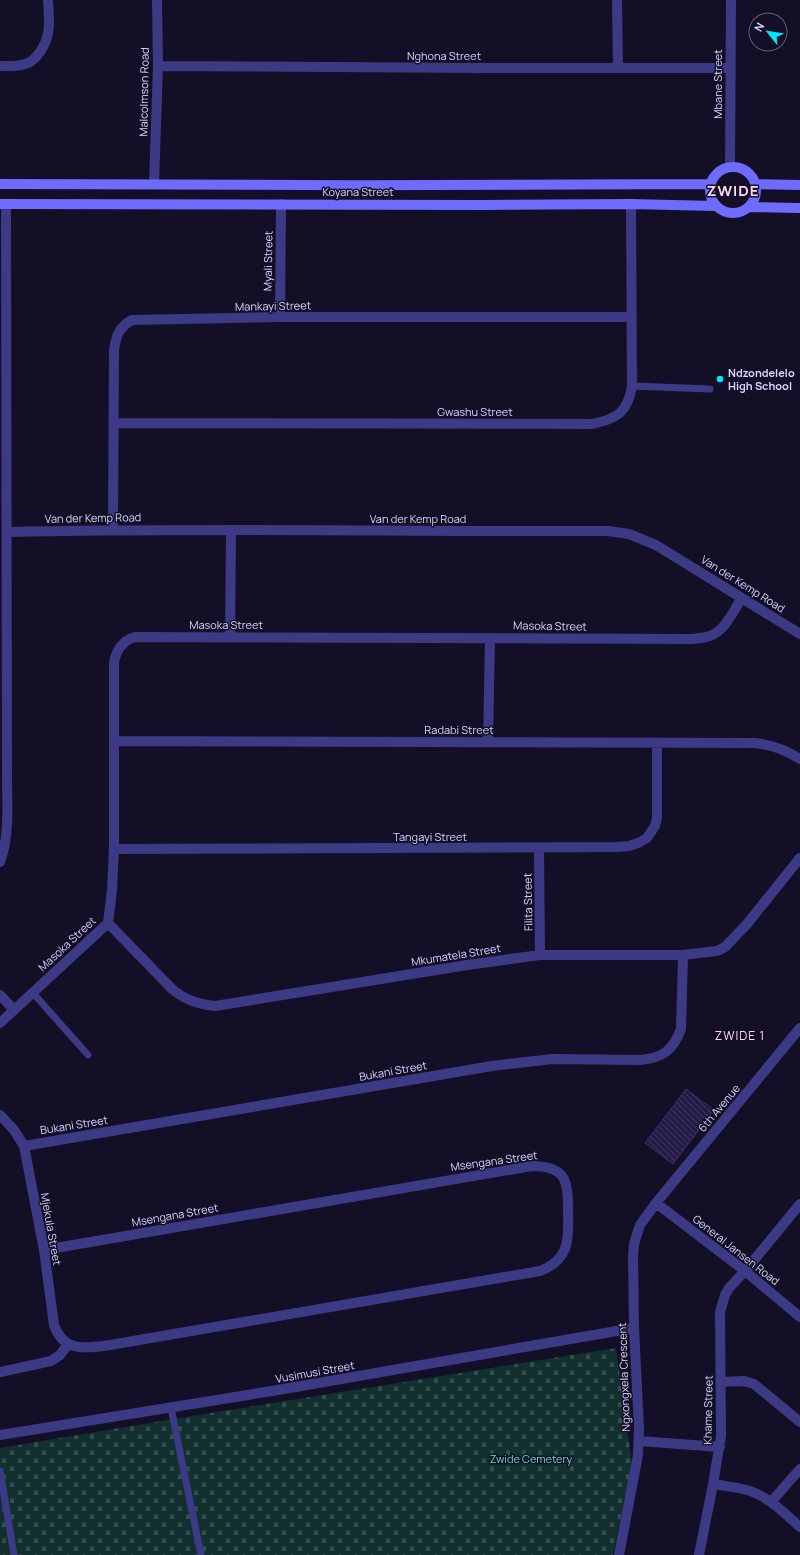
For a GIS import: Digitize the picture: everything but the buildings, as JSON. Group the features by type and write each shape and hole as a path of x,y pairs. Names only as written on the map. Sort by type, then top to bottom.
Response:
{"main road":[{"path":"715,206 711,199 710,184 718,173 723,169 730,167 746,171 755,184 756,192 754,200 749,207"},
{"name":"Koyana Street","path":"0,184 315,186 710,184"},
{"path":"755,184 800,185"},
{"name":"Koyana Street","path":"3,204 631,204 715,206 728,213 735,214 742,212 749,207 800,208"}],"street":[{"path":"0,66 18,66 29,63 45,45 48,36 48,0"},
{"name":"Malcolmson Road","path":"154,184 158,66 157,0"},
{"path":"617,0 618,68"},
{"name":"Mbane Street","path":"730,167 731,0"},
{"name":"Nghona Street","path":"158,66 730,68"},
{"path":"0,862 3,855 6,827 3,671 7,532 3,319 3,204"},
{"name":"Myali Street","path":"280,318 281,204"},
{"name":"Gwashu Street","path":"114,423 592,424 606,421 618,415 627,405 632,386 631,204"},
{"name":"Mankayi Street","path":"113,529 114,350 119,331 127,322 137,318 631,318"},
{"name":"Van der Kemp Road","path":"7,532 113,529 608,531 629,534 656,545 800,634"},
{"path":"230,637 231,530"},
{"name":"Masoka Street","path":"0,1023 108,923 112,890 114,849 114,663 115,656 121,645 130,638 692,639 706,638 720,630 742,598"},
{"path":"488,742 490,638"},
{"name":"Radabi Street","path":"114,741 769,744 782,748 800,759"},
{"name":"Tangayi Street","path":"114,849 616,848 638,843 647,838 655,826 657,818 657,743"},
{"name":"Filita Street","path":"539,848 540,955"},
{"name":"Mkumatela Street","path":"108,923 172,989 181,996 201,1004 215,1006 467,965 540,955 683,955 717,951 725,947 747,924 800,858"},
{"name":"Bukani Street","path":"24,1146 506,1064 552,1059 652,1059 662,1055 671,1048 678,1038 681,1029 683,955"},
{"path":"0,995 14,1010"},
{"name":"6th Avenue","path":"656,1203 799,1030"},
{"name":"Mjekula Street","path":"0,1115 14,1130 24,1146 44,1250 54,1326 62,1340 72,1346"},
{"name":"Msengana Street","path":"44,1250 532,1166 551,1168 560,1173 566,1182 568,1193 568,1238 565,1250 559,1260 540,1271 110,1345 89,1348 72,1346"},
{"name":"General Jansen Road","path":"656,1203 800,1317"},
{"name":"Ngxongxela Crescent","path":"619,1555 636,1467 639,1442 632,1256 640,1226 656,1203"},
{"name":"Khame Street","path":"699,1555 720,1447 720,1312 725,1294 745,1272 800,1204"},
{"name":"Vusimusi Street","path":"0,1434 171,1408 634,1328"},
{"path":"0,1372 51,1361 72,1346"},
{"path":"721,1382 744,1381 754,1384 800,1422"},
{"path":"639,1442 720,1447"},
{"path":"771,1502 800,1469"},
{"path":"713,1484 747,1490 771,1502 800,1527"}],"lane":[{"path":"632,386 710,389"},
{"path":"32,993 88,1054"},
{"path":"171,1408 201,1555"},
{"path":"0,1471 14,1555"}],"green space":[{"name":"Zwide Cemetery","path":"616,1348 632,1464 613,1555 0,1555 0,1448"}],"place":[{"name":"Ndzondelelo High School","path":"720,379"}],"district":[{"name":"ZWIDE","path":"733,191"},
{"name":"ZWIDE 1","path":"740,1036"}]}
